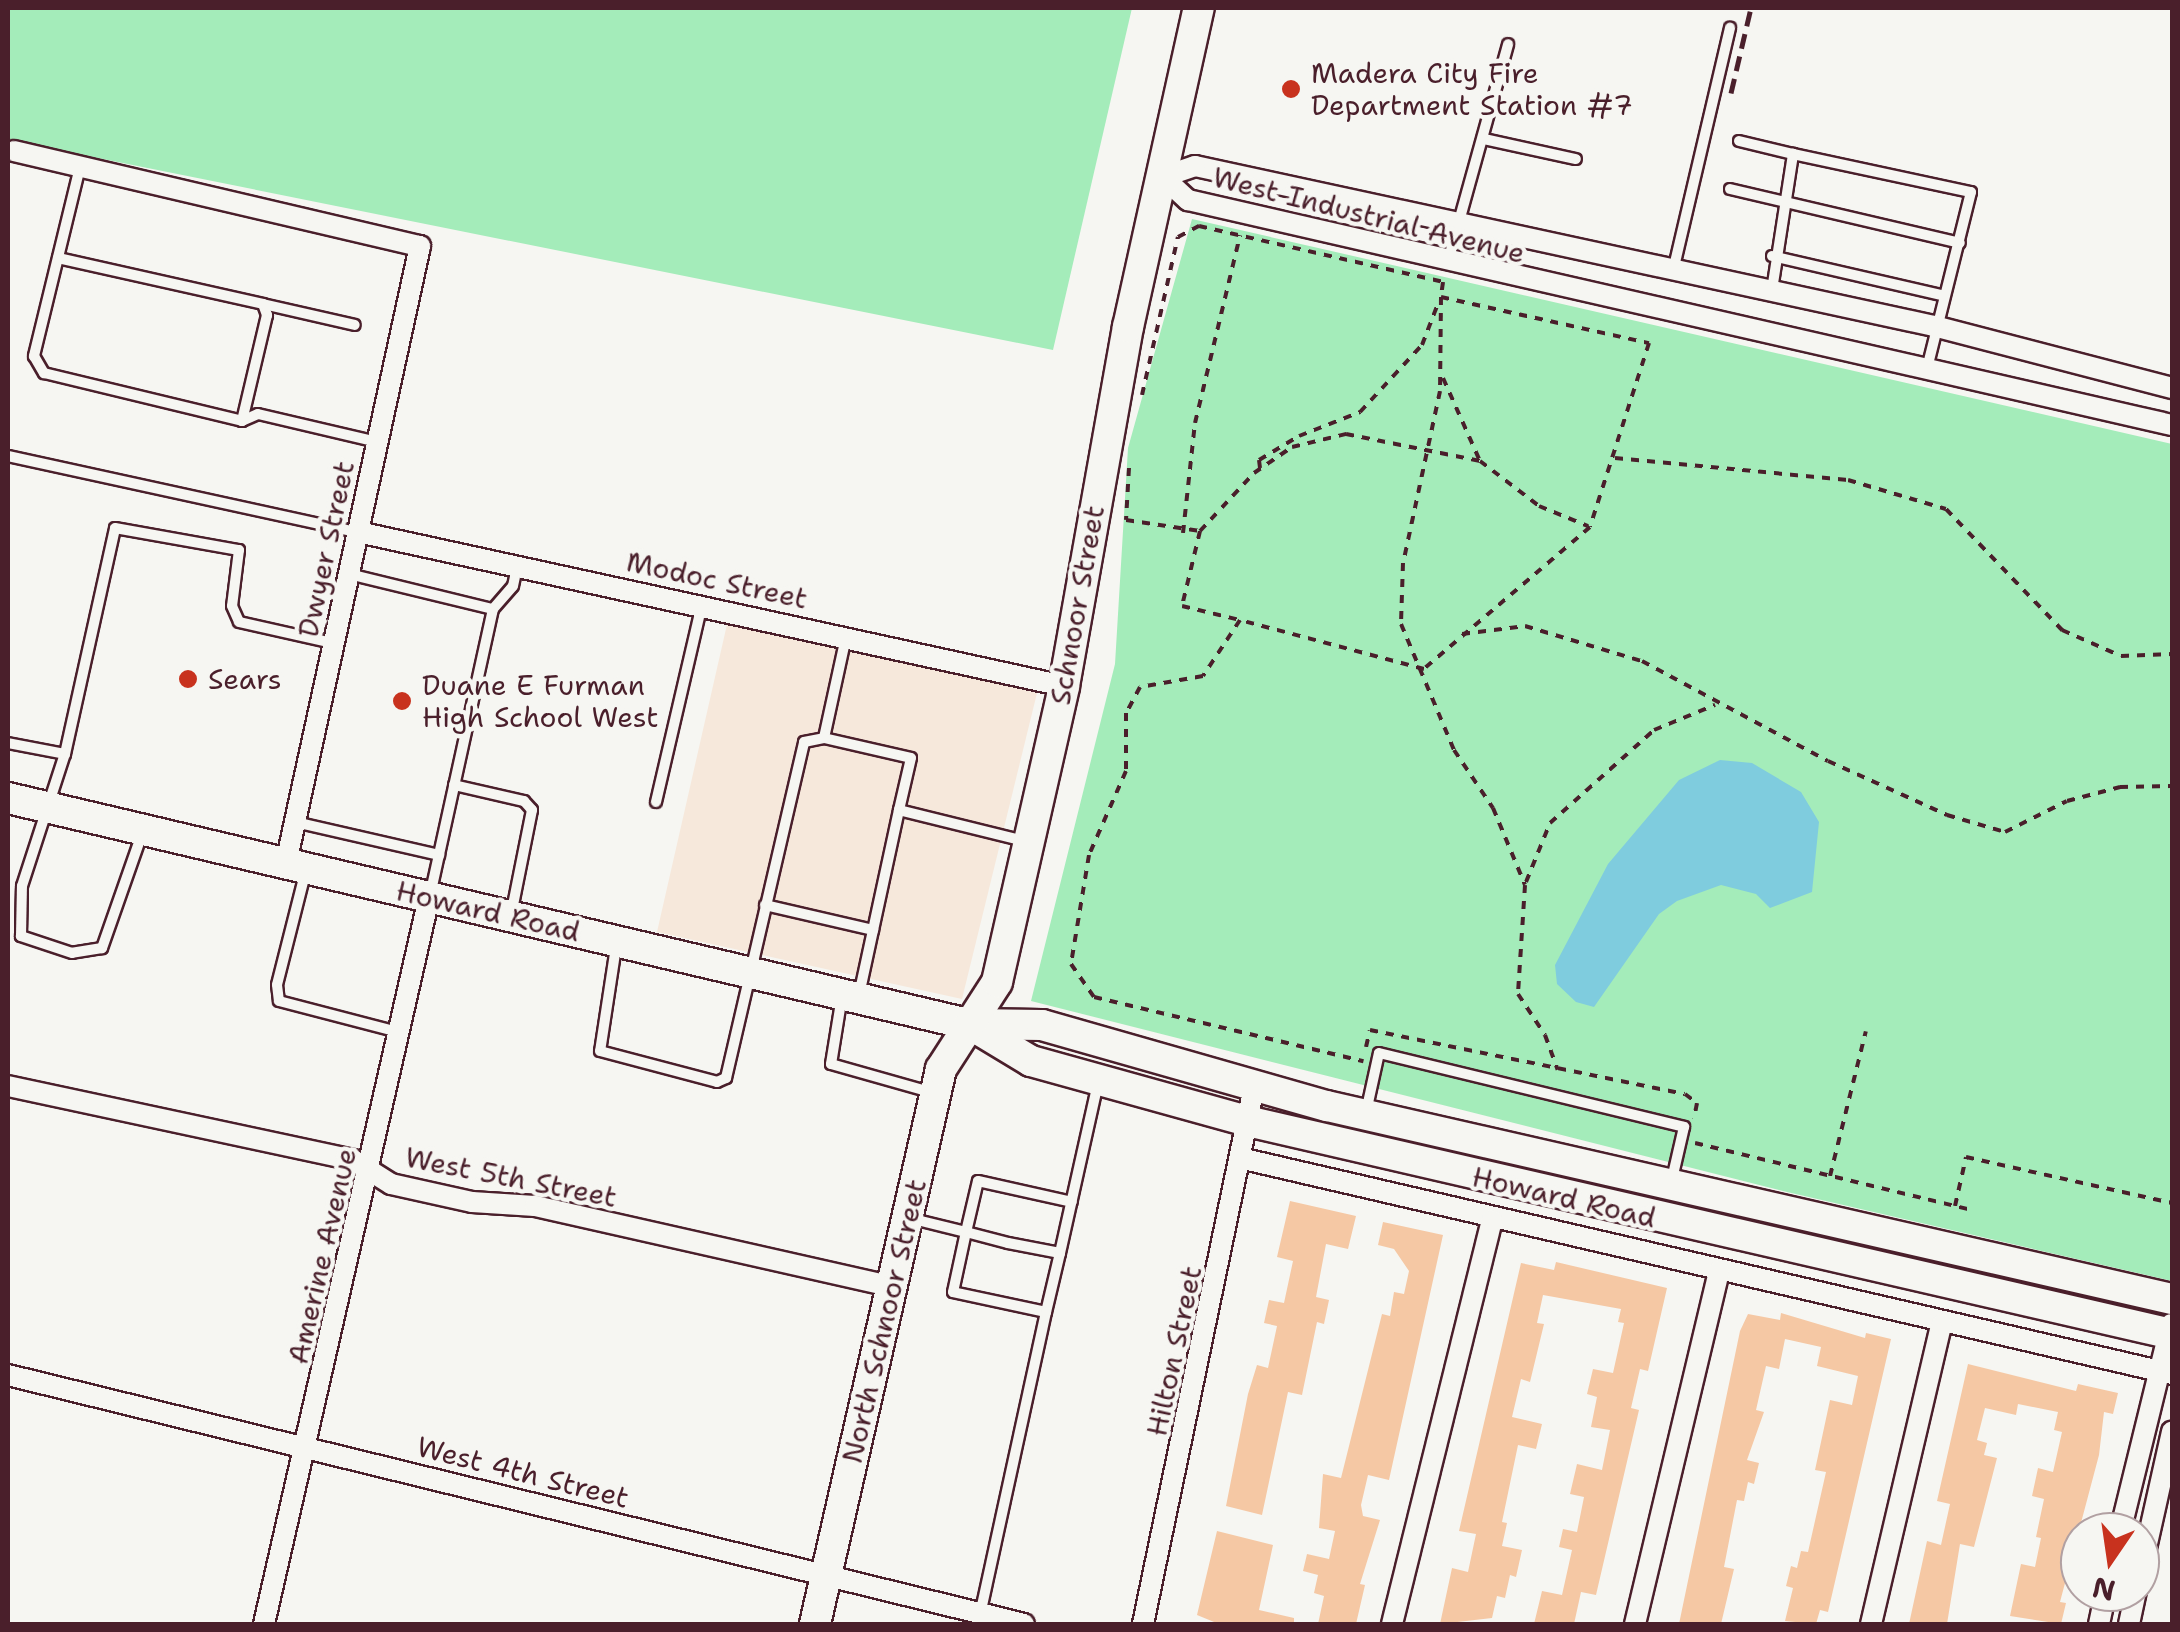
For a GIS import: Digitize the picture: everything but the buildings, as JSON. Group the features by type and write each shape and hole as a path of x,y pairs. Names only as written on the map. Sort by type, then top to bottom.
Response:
{"main road":[{"name":"Schnoor Street","path":"968,1024 996,982 1064,686 1128,328 1199,8"},
{"name":"Howard Road","path":"8,798 968,1024 1042,1025 1254,1088 2172,1299"},
{"name":"Howard Road","path":"968,1024 1032,1061 1247,1122 1537,1191 2170,1329"},
{"name":"North Schnoor Street","path":"815,1624 940,1070 968,1024"},
{"path":"1537,1191 1587,1185 1645,1193 1664,1183"}],"street":[{"path":"14,151 80,166"},
{"name":"Dwyer Street","path":"80,166 420,246 295,822 296,865"},
{"name":"West Industrial Avenue","path":"2172,388 1934,326 1772,294 1195,166 1163,177 1188,200 2172,424"},
{"name":"Modoc Street","path":"358,532 1064,686"},
{"name":"Amerine Avenue","path":"264,1624 430,898"},
{"name":"West 5th Street","path":"8,1086 353,1160 391,1184 472,1202 535,1206 892,1286"},
{"name":"Hilton Street","path":"1143,1624 1244,1158 1254,1088"},
{"path":"1244,1158 1940,1325 2164,1372"},
{"path":"1392,1624 1492,1220"},
{"path":"1635,1624 1719,1271"},
{"path":"1871,1624 1940,1325"},
{"path":"2126,1512 2164,1372 2170,1329"},
{"name":"West 4th Street","path":"8,1375 826,1576 979,1619 1024,1624"},
{"path":"2154,1512 2172,1432"}],"lane":[{"path":"1673,272 1730,28"},
{"path":"1448,262 1508,44"},
{"path":"1484,140 1576,159"},
{"path":"1739,140 1972,192 1960,243 1941,295 1928,368"},
{"path":"1772,294 1772,256 1793,154"},
{"path":"80,166 34,356 44,374 242,421 258,414 377,442"},
{"path":"1730,190 1960,243"},
{"path":"1772,256 1941,295"},
{"path":"58,258 355,325"},
{"path":"242,421 267,315 263,304"},
{"path":"8,456 358,532"},
{"path":"143,829 108,940 92,954 22,936 22,886 65,754 115,528 128,525 238,550 232,606 239,622 334,643"},
{"path":"430,898 494,608 512,586 518,566"},
{"path":"349,574 494,608"},
{"path":"656,802 702,605"},
{"path":"824,738 846,636"},
{"path":"617,942 600,1051 718,1082 731,1071 749,973 804,742 824,738 911,758 873,930 832,1064 935,1093"},
{"path":"8,742 65,754"},
{"path":"454,785 524,801 532,810 510,916"},
{"path":"899,810 1028,842"},
{"path":"295,822 439,854"},
{"path":"296,865 296,910 277,984 279,1001 400,1032"},
{"path":"8,883 22,886"},
{"path":"765,905 873,930"},
{"path":"1366,1115 1380,1053 1684,1126 1664,1183"},
{"path":"979,1619 1098,1080"},
{"path":"1046,1312 953,1292 978,1181 1072,1202"},
{"path":"908,1218 1060,1253"}],"path":[{"path":"1142,397 1178,237 1199,226 1443,282 1441,374 1404,563 1401,624 1424,670 1454,750 1494,808 1525,885"},
{"path":"1183,532 1194,423 1240,236"},
{"path":"1424,670 1458,635 1590,527 1615,458 1648,343 1441,296"},
{"path":"1260,468 1259,460 1299,436 1360,412 1422,346 1441,296"},
{"path":"1441,374 1480,461"},
{"path":"1424,670 1182,606 1200,532 1260,468 1292,447 1346,434 1427,446 1480,461 1539,506 1590,527"},
{"path":"1615,458 1848,480 1946,510 2062,630 2121,656 2172,654"},
{"path":"1129,466 1126,520 1200,532"},
{"path":"1240,620 1203,676 1140,687 1126,713 1126,772 1106,806 1082,885 1086,895 1071,964 1094,997 1363,1062 1370,1030 1685,1094 1697,1103 1693,1122"},
{"path":"1458,635 1525,626 1642,661 1715,705 1946,815 2005,832 2067,801 2120,787 2172,786"},
{"path":"1558,1070 1545,1034 1518,994 1525,885 1550,823 1654,730 1715,705"},
{"path":"1830,1176 1866,1031"},
{"path":"1689,1142 1968,1209"},
{"path":"1955,1206 1966,1157 2172,1202"}],"shaded area":[{"path":"728,620 1037,693 962,999 657,932"}],"green space":[{"path":"8,8 1132,8 1053,350 8,140"},
{"path":"1192,219 2172,444 2172,1281 1787,1192 1031,1001 1115,664 1128,448"}],"water":[{"path":"1720,760 1752,763 1801,792 1819,822 1812,892 1770,908 1756,894 1721,885 1677,901 1659,914 1594,1007 1576,1002 1557,984 1555,965 1608,864 1679,780"}],"railway":[{"path":"1731,93 1751,8"}],"place":[{"name":"Madera City Fire Department Station #7","path":"1291,89"},
{"name":"Sears","path":"188,679"},
{"name":"Duane E Furman High School West","path":"402,701"}]}
